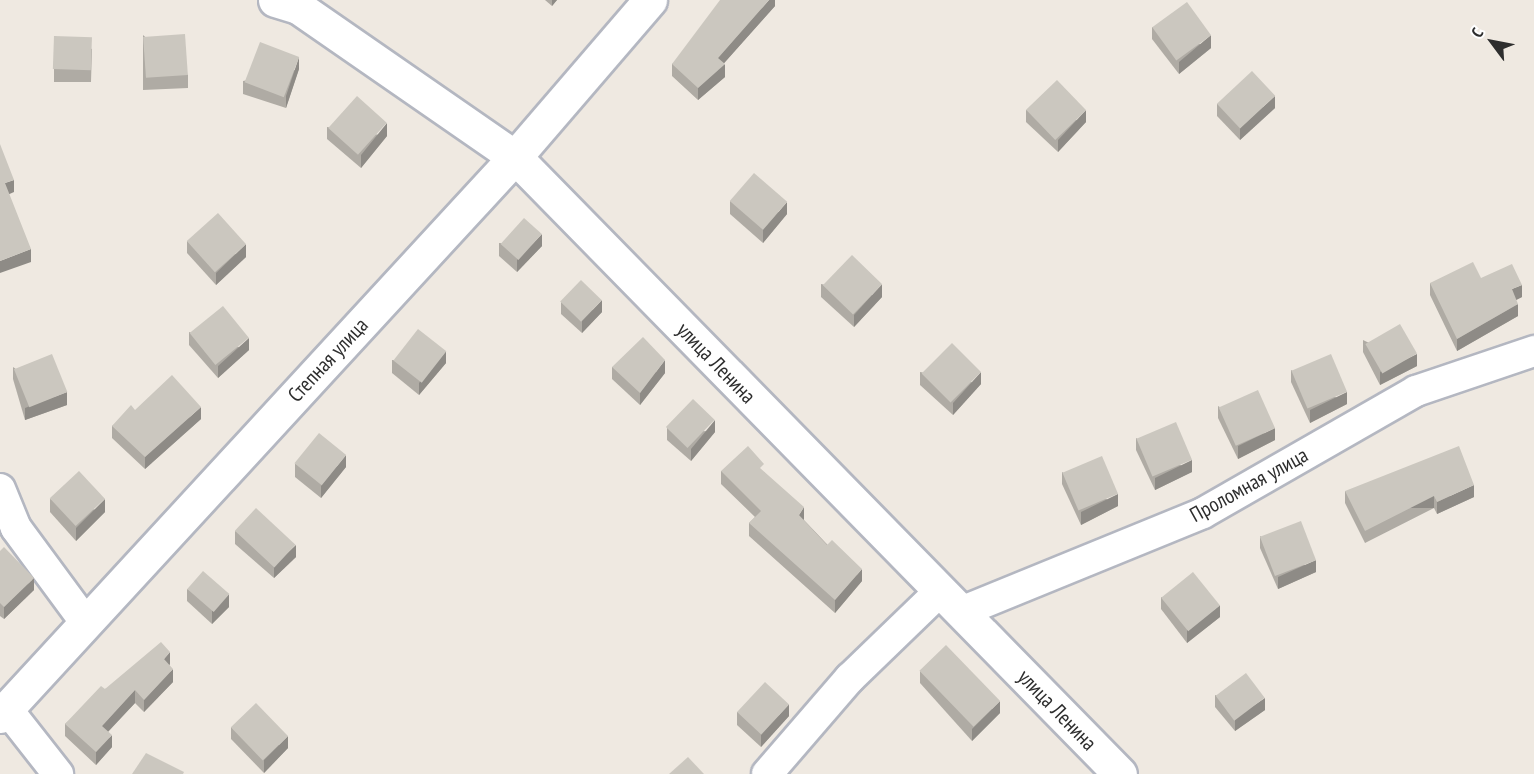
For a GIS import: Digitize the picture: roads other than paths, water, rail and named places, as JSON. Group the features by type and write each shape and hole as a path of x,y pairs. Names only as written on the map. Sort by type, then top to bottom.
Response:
{"street":[{"name":"улица Ленина","path":"274,0 298,7 515,157 1120,774"},
{"name":"Степная улица","path":"3,712 515,157 650,0"},
{"name":"Проломная улица","path":"767,774 850,678 951,602 1203,513 1416,391 1534,351"},
{"path":"0,489 16,528 86,623"},
{"path":"3,712 58,774"}]}
